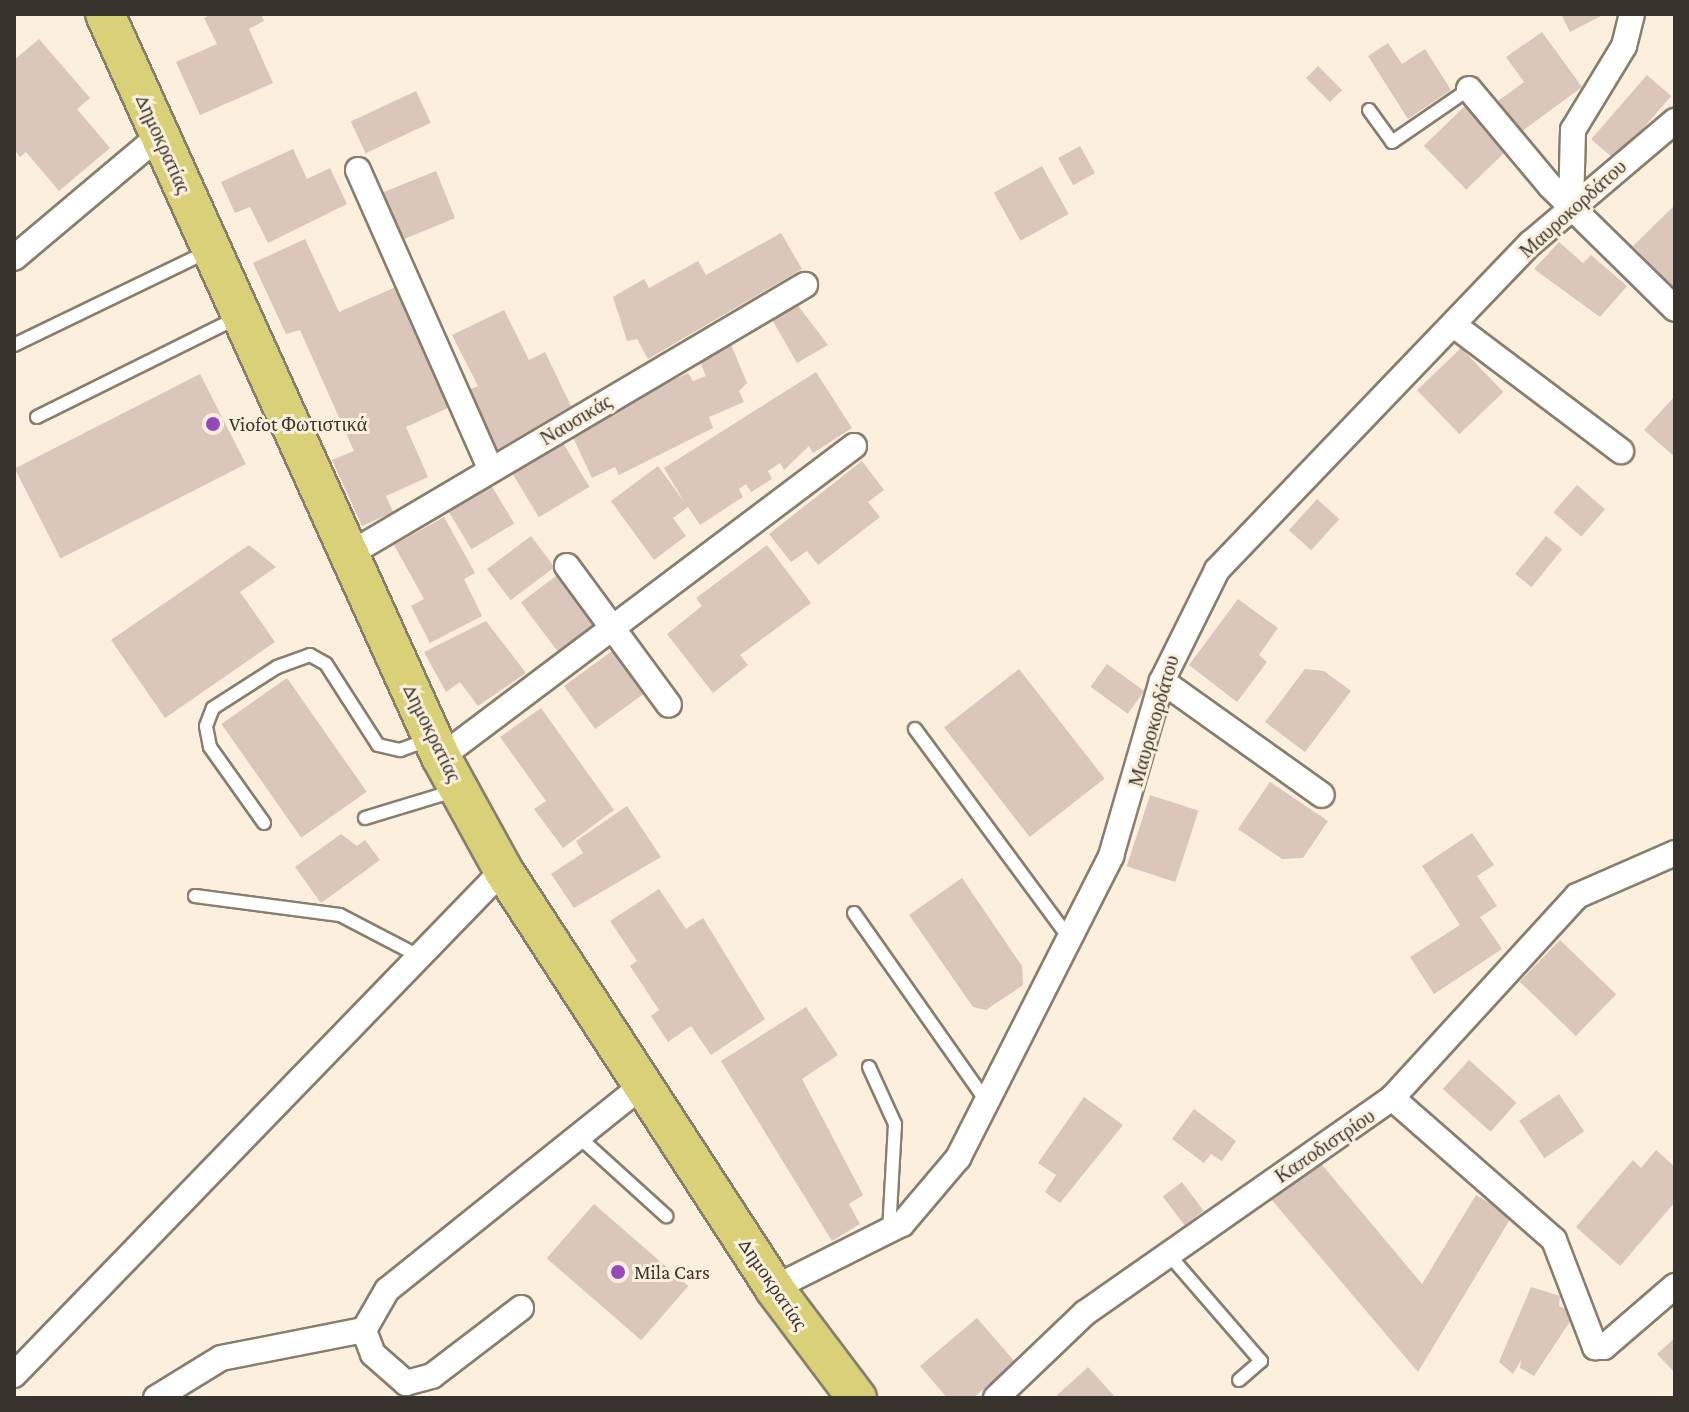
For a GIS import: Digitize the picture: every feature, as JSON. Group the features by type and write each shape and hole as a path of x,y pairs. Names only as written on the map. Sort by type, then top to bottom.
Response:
{"main road":[{"name":"Δημοκρατίας","path":"105,14 209,251 444,762 503,870 774,1288 857,1398"}],"street":[{"path":"1571,207 1573,130 1624,46 1632,14"},
{"path":"1469,89 1571,207 1675,309"},
{"name":"Μαυροκορδάτου","path":"774,1288 889,1232 943,1181 988,1104 1072,941 1122,826 1162,681 1217,570 1571,207 1675,121"},
{"path":"14,258 160,135"},
{"path":"358,170 491,470"},
{"name":"Ναυσικάς","path":"348,555 805,285"},
{"path":"1455,326 1621,451"},
{"path":"444,762 613,628 854,446"},
{"path":"567,566 669,705"},
{"path":"1162,681 1322,795"},
{"name":"Καποδιστρίου","path":"996,1398 1085,1313 1392,1098 1570,902 1675,853"},
{"path":"14,1375 415,954 503,870"},
{"path":"156,1398 221,1358 364,1330 387,1290 643,1085"},
{"path":"1392,1098 1554,1240 1595,1347 1604,1347 1675,1286"},
{"path":"364,1330 373,1354 406,1383 432,1376 521,1308"}],"lane":[{"path":"1369,110 1392,142 1469,89"},
{"path":"14,345 209,251"},
{"path":"37,417 239,316"},
{"path":"264,823 210,747 206,726 213,708 277,667 310,655 326,664 378,745 444,762"},
{"path":"915,729 1072,941"},
{"path":"365,818 444,762"},
{"path":"195,896 340,915 415,954"},
{"path":"854,913 988,1104"},
{"path":"869,1067 895,1124 889,1232"},
{"path":"579,1137 666,1216"},
{"path":"1170,1256 1261,1361 1239,1380"}],"building":[{"path":"212,14 261,14 264,21 249,29 273,83 200,115 176,62 217,44 204,18"},
{"path":"1561,14 1605,14 1570,32"},
{"path":"1542,32 1582,87 1521,132 1498,101 1524,82 1506,57"},
{"path":"39,39 90,98 77,109 110,148 59,191 26,152 20,157 14,149 14,60"},
{"path":"1388,43 1402,64 1425,49 1451,90 1408,119 1368,56"},
{"path":"1318,66 1342,90 1330,102 1306,78"},
{"path":"1647,75 1671,96 1615,160 1591,139"},
{"path":"416,91 431,123 366,153 351,121"},
{"path":"1467,104 1509,148 1466,190 1424,146"},
{"path":"1080,146 1095,173 1073,185 1058,158"},
{"path":"293,149 307,179 330,168 347,204 268,243 250,207 235,213 221,182"},
{"path":"1042,166 1069,214 1021,241 994,193"},
{"path":"436,171 455,218 402,240 383,192"},
{"path":"1675,205 1675,289 1633,246"},
{"path":"781,233 802,269 648,359 637,339 627,341 613,297 644,279 649,288 698,261 706,275"},
{"path":"305,239 339,312 398,286 450,407 406,427 428,477 386,496 393,512 362,526 332,460 354,451 300,330 286,334 253,263"},
{"path":"1559,242 1583,263 1591,255 1627,286 1600,317 1534,269"},
{"path":"796,303 828,345 797,363 771,318"},
{"path":"504,310 529,360 545,352 571,406 493,452 463,392 478,386 452,335"},
{"path":"729,340 747,383 739,391 744,402 709,417 713,428 619,475 615,467 592,478 569,429 688,373 693,381 706,376 697,355"},
{"path":"1461,348 1503,392 1459,434 1417,390"},
{"path":"816,372 852,428 813,453 809,446 784,470 780,463 768,471 772,479 751,492 746,484 739,489 743,497 700,525 688,507 673,518 686,536 654,560 611,501 658,466 685,503 664,468"},
{"path":"200,374 246,464 61,558 15,468"},
{"path":"1675,396 1675,457 1644,430"},
{"path":"560,438 589,487 539,517 509,468"},
{"path":"862,461 884,490 868,502 880,517 818,565 807,551 791,562 769,534"},
{"path":"491,485 514,524 471,549 448,511"},
{"path":"1577,485 1605,509 1581,536 1553,512"},
{"path":"1317,499 1339,519 1311,550 1289,530"},
{"path":"444,517 475,573 464,579 482,616 430,643 411,606 424,599 394,545"},
{"path":"531,536 554,567 511,600 487,569"},
{"path":"1546,536 1562,549 1531,587 1515,574"},
{"path":"249,545 276,567 240,592 275,642 165,718 111,640"},
{"path":"767,545 811,603 740,655 748,665 713,693 667,634 702,606 696,598"},
{"path":"560,573 597,622 558,651 521,602"},
{"path":"1238,599 1278,628 1259,655 1267,662 1237,702 1189,665"},
{"path":"486,621 526,673 478,706 460,682 446,692 424,652"},
{"path":"615,649 646,692 595,729 564,686"},
{"path":"1107,664 1144,691 1128,714 1091,687"},
{"path":"1019,669 1105,779 1030,837 944,727"},
{"path":"1305,669 1324,671 1351,691 1305,752 1265,722"},
{"path":"287,678 367,792 301,838 221,724"},
{"path":"541,708 614,810 563,848 534,809 546,801 500,737"},
{"path":"1270,782 1328,821 1303,858 1282,859 1238,829"},
{"path":"1150,795 1199,811 1175,882 1127,866"},
{"path":"627,806 661,857 574,908 551,874 583,853 576,841"},
{"path":"1472,833 1494,865 1477,876 1497,906 1480,917 1502,949 1434,994 1410,957 1460,925 1422,866"},
{"path":"341,834 357,846 365,840 380,860 321,903 295,867"},
{"path":"962,878 1022,966 1023,985 986,1010 973,1007 909,915"},
{"path":"659,889 686,929 703,918 765,1019 711,1055 691,1026 668,1042 651,1016 659,1010 630,966 637,961 610,921"},
{"path":"1560,940 1616,994 1576,1036 1520,982"},
{"path":"806,1007 838,1055 802,1079 863,1195 849,1204 860,1224 832,1241 721,1061"},
{"path":"1469,1060 1517,1103 1490,1132 1443,1089"},
{"path":"1559,1094 1584,1131 1544,1158 1519,1121"},
{"path":"1084,1097 1123,1125 1060,1203 1045,1192 1056,1175 1038,1163"},
{"path":"1194,1109 1236,1141 1222,1161 1211,1154 1204,1163 1172,1139"},
{"path":"1656,1150 1675,1167 1675,1202 1620,1266 1576,1227 1633,1160 1641,1168"},
{"path":"1318,1160 1422,1284 1476,1195 1512,1216 1418,1372 1271,1199"},
{"path":"1182,1182 1204,1211 1184,1225 1163,1196"},
{"name":"Mila Cars","path":"594,1204 688,1286 641,1340 547,1258"},
{"path":"1531,1287 1560,1296 1559,1306 1575,1314 1534,1376 1520,1368 1521,1360 1513,1374 1499,1362"},
{"path":"977,1318 1015,1362 973,1398 947,1398 920,1366"},
{"path":"1675,1338 1675,1373 1657,1354"},
{"path":"1088,1367 1116,1398 1054,1398"}],"place":[{"name":"Viofot Φωτιστικά","path":"213,424"},
{"name":"Mila Cars","path":"618,1272"}]}
